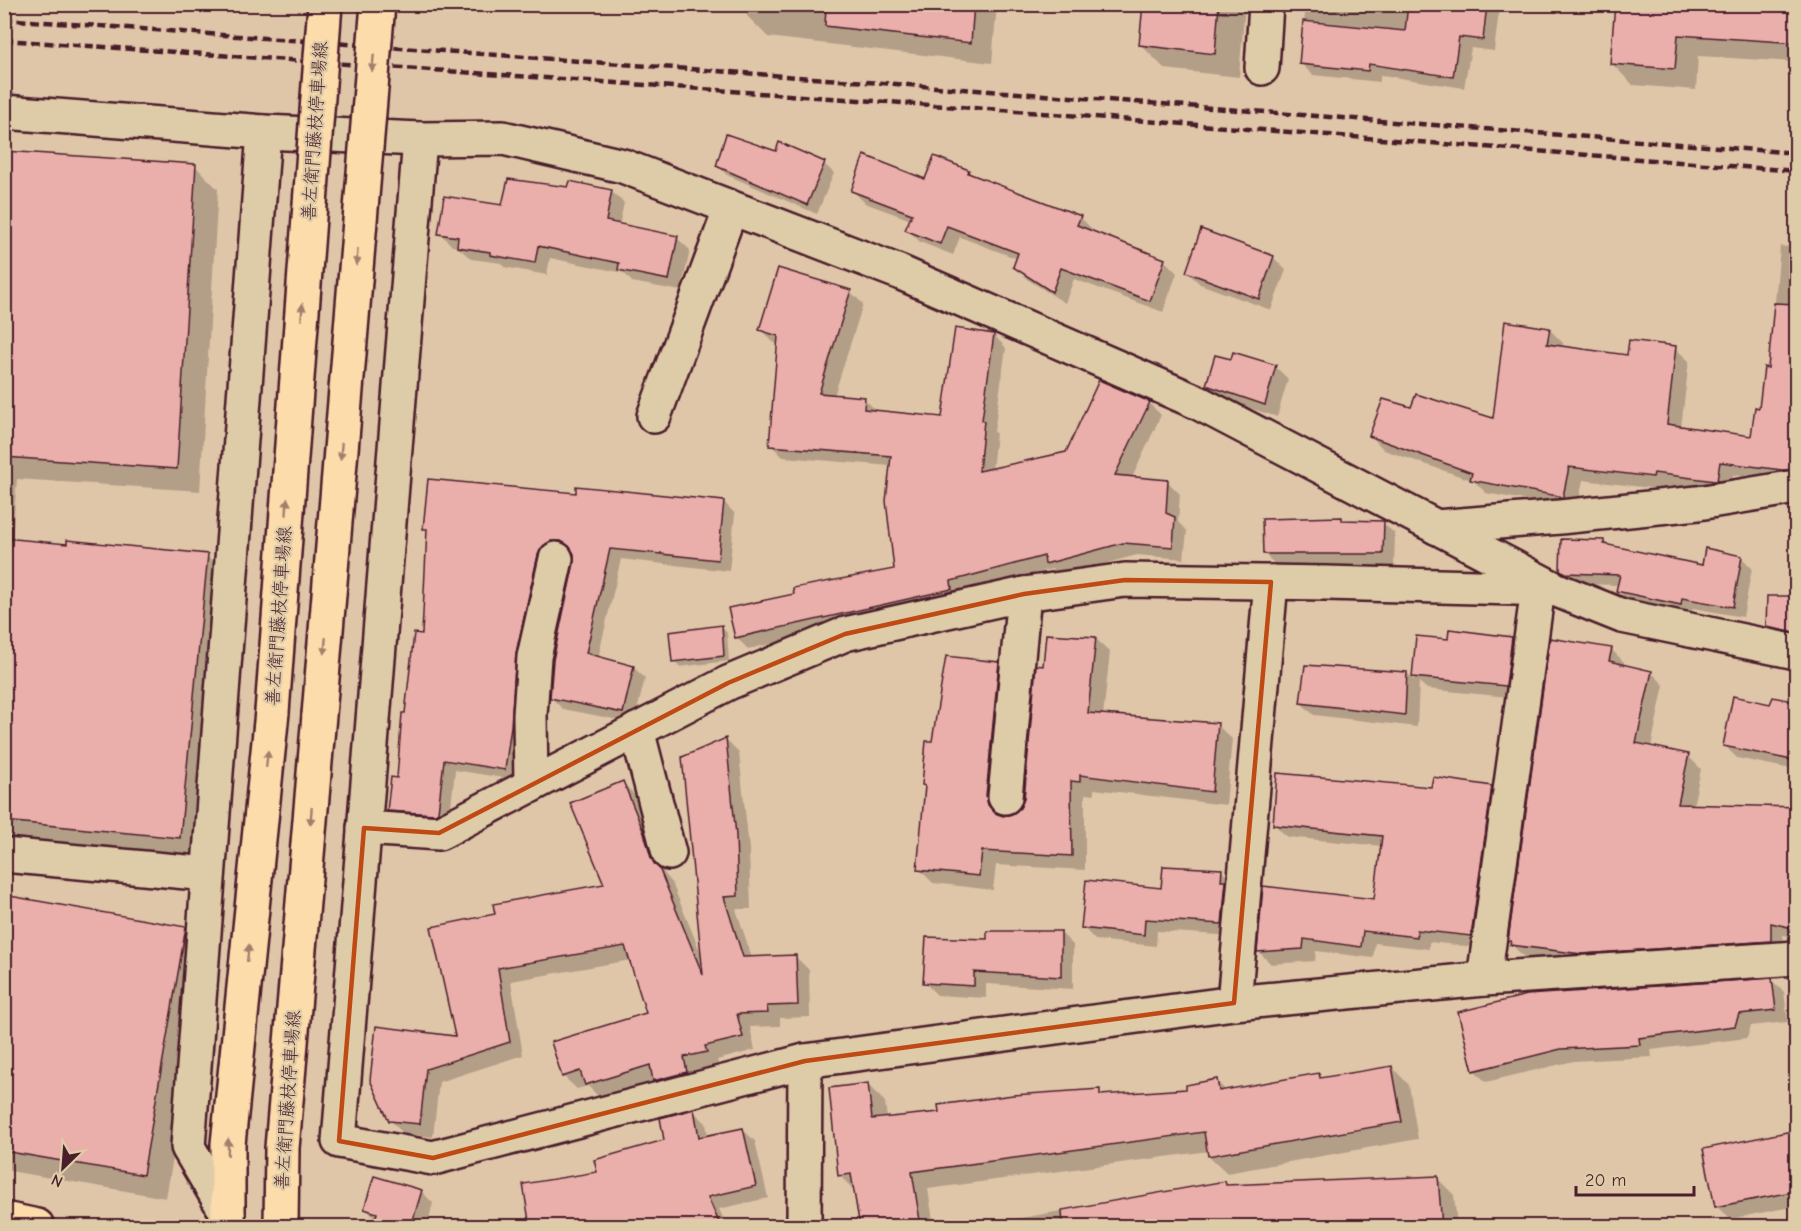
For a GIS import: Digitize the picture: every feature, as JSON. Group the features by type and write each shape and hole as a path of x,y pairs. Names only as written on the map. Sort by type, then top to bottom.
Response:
{"main road":[{"name":"善左衛門藤枝停車場線","path":"228,1221 228,1144 272,712 325,4"},
{"name":"善左衛門藤枝停車場線","path":"281,1227 282,1148 378,4"},
{"path":"4,1219 37,1227"}],"street":[{"path":"1262,68 1266,4"},
{"path":"4,112 264,132 420,139 503,138 623,166 899,272 1199,403 1436,527 1548,589 1622,616 1797,652"},
{"path":"228,1221 188,1147 264,132"},
{"path":"420,139 339,1141 432,1158 804,1061 1234,1003 1484,979 1797,958"},
{"path":"654,416 731,208"},
{"path":"1436,527 1560,518 1698,503 1797,487"},
{"path":"531,785 530,715 534,657 556,559"},
{"path":"364,828 439,833 728,683 845,634 1024,594 1125,580 1548,589"},
{"path":"1234,1003 1271,582"},
{"path":"1484,979 1548,589"},
{"path":"1005,797 1024,594"},
{"path":"637,730 669,853"},
{"path":"4,855 208,874"},
{"path":"804,1061 804,1227"}],"highlighted area":[{"path":"1125,580 1271,582 1234,1003 805,1061 433,1158 339,1141 364,828 439,833 728,683 845,634 1024,594"}],"building":[{"path":"826,4 974,4 971,43 825,26"},
{"path":"1143,4 1219,4 1215,54 1139,45"},
{"path":"1408,4 1487,4 1483,40 1459,37 1453,77 1369,64 1368,71 1299,64 1303,21 1405,31"},
{"path":"1615,4 1797,4 1797,43 1678,35 1675,69 1610,64"},
{"path":"726,134 776,151 779,142 825,162 807,205 716,166"},
{"path":"4,151 196,164 177,469 4,457"},
{"path":"864,155 925,179 934,156 969,170 968,173 1081,216 1077,225 1165,259 1150,301 1061,268 1052,292 1013,267 1018,253 947,226 940,244 905,230 912,214 851,191"},
{"path":"508,179 568,187 570,181 612,190 606,221 678,236 669,280 618,270 619,263 538,246 535,263 490,255 490,252 457,247 458,237 438,234 444,196 502,205"},
{"path":"1201,229 1274,256 1259,299 1186,272"},
{"path":"778,268 851,290 819,393 865,397 864,409 942,417 955,328 994,334 982,420 984,421 979,471 1066,452 1099,380 1150,402 1115,475 1168,480 1166,513 1175,517 1173,547 1123,543 1045,564 1044,556 951,581 952,589 735,638 728,608 794,594 793,588 894,569 886,501 891,456 769,446 778,336 759,330"},
{"path":"1774,303 1797,304 1797,469 1782,470 1720,462 1717,481 1715,481 1654,473 1653,477 1569,467 1563,497 1470,480 1472,473 1369,436 1383,399 1411,407 1416,394 1493,418 1505,321 1550,328 1547,344 1627,355 1629,340 1676,346 1667,424 1751,436 1755,407 1759,408 1764,367 1768,368"},
{"path":"1233,352 1276,365 1265,405 1206,385 1215,355 1231,359"},
{"path":"428,479 576,493 576,486 724,501 718,560 610,549 586,653 634,666 623,713 550,698 553,660 574,554 569,546 561,541 551,541 543,546 538,555 516,653 511,726 505,770 444,760 438,812 435,814 387,811 391,777 397,778 402,713 405,713 414,633 422,634 427,529 423,529"},
{"path":"1342,517 1342,520 1384,521 1383,554 1263,554 1262,519"},
{"path":"4,538 67,544 67,540 208,554 180,838 4,821"},
{"path":"1561,539 1604,540 1604,544 1702,565 1705,548 1742,556 1733,607 1682,598 1681,605 1616,591 1620,575 1566,573 1560,570"},
{"path":"1767,596 1797,596 1797,633 1766,627"},
{"path":"722,625 724,656 672,662 669,632"},
{"path":"1449,629 1512,637 1506,686 1412,677 1416,636 1448,639"},
{"path":"1046,634 1096,637 1088,713 1218,723 1212,792 1080,775 1080,782 1071,781 1072,856 982,851 979,876 917,870 925,786 922,785 926,741 932,741 946,656 999,662 986,796 988,805 995,813 1003,816 1012,814 1020,808 1024,799 1036,665 1043,666"},
{"path":"1550,638 1612,648 1609,661 1652,671 1636,743 1689,754 1678,804 1797,807 1797,929 1771,923 1771,941 1582,954 1510,945 1511,941 1508,941"},
{"path":"1305,665 1407,672 1405,715 1300,703"},
{"path":"1733,696 1770,704 1773,697 1797,702 1797,741 1792,760 1723,746"},
{"path":"726,738 736,835 738,896 724,897 743,957 796,955 798,1005 767,1006 768,1013 737,1014 743,1037 705,1046 707,1052 684,1057 687,1072 653,1081 650,1065 585,1085 580,1071 562,1077 551,1042 646,1013 625,946 498,968 510,1042 426,1069 420,1124 389,1121 370,1080 376,1026 455,1036 431,927 495,914 493,904 604,884 570,803 623,781 644,833 651,858 659,868 703,975 682,757"},
{"path":"1277,773 1431,787 1433,777 1492,786 1471,936 1417,930 1417,937 1363,931 1361,947 1304,939 1303,949 1257,952 1263,886 1374,899 1382,836 1273,825"},
{"path":"1163,866 1222,869 1221,881 1226,881 1222,924 1145,919 1144,935 1081,928 1086,880 1161,888"},
{"path":"4,895 186,927 143,1175 4,1151"},
{"path":"987,931 1061,931 1061,977 974,972 974,986 923,983 926,937 987,939"},
{"path":"1772,978 1776,1010 1739,1014 1735,1026 1639,1038 1640,1045 1561,1049 1473,1071 1458,1012 1527,995"},
{"path":"1392,1066 1402,1122 1208,1156 1204,1132 912,1172 921,1227 860,1227 851,1174 838,1176 829,1088 868,1083 872,1119 939,1112 938,1105 1013,1095 1100,1089 1100,1095 1186,1089 1186,1085 1217,1079 1219,1091 1319,1073 1320,1078"},
{"path":"694,1109 699,1137 743,1128 756,1186 708,1197 721,1227 530,1227 523,1184 597,1172 594,1160 664,1140 660,1118"},
{"path":"1797,1130 1797,1191 1715,1207 1703,1149"},
{"path":"374,1176 422,1190 411,1227 373,1227 377,1213 364,1209"},
{"path":"1438,1176 1442,1227 1063,1227 1062,1210 1225,1181 1226,1185"}],"railway":[{"path":"4,19 1018,93 1796,153"},
{"path":"4,40 1016,111 1796,171"}]}
